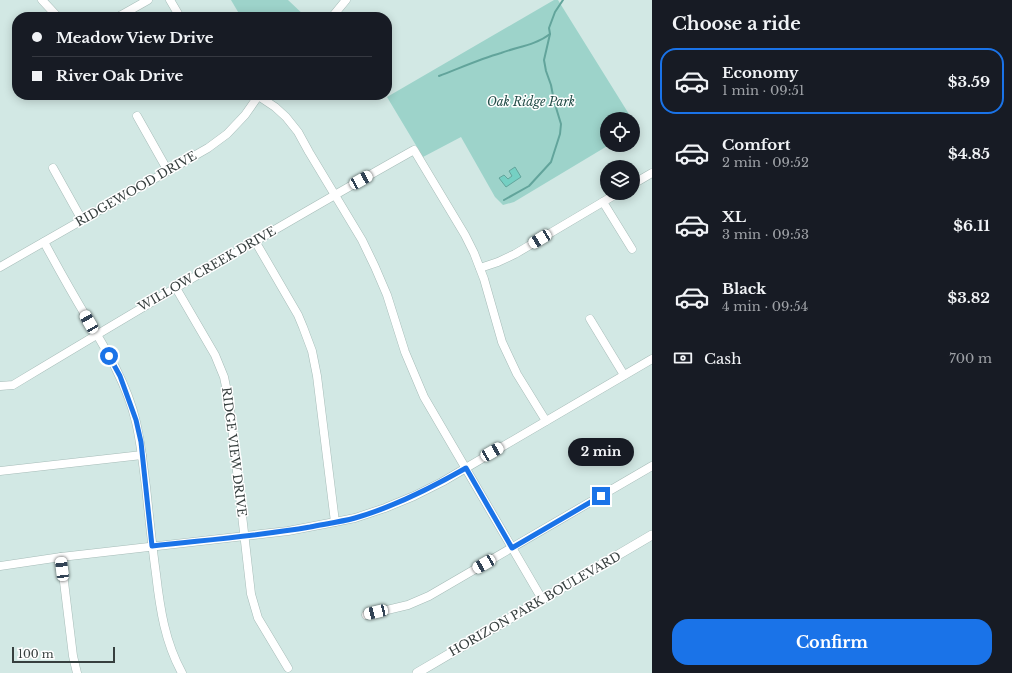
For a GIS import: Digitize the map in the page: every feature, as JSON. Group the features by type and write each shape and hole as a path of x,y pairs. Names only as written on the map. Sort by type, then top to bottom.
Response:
{"street":[{"path":"42,0 53,12"},
{"path":"127,12 148,0"},
{"path":"170,0 177,12"},
{"path":"336,12 346,0"},
{"name":"RIDGEWOOD DRIVE","path":"0,267 208,148 227,134 245,115 255,100"},
{"path":"265,100 286,117 298,132 362,240 387,295 405,352 424,397 542,599"},
{"path":"137,116 168,171"},
{"name":"WILLOW CREEK DRIVE","path":"0,386 13,385 96,334 414,150 465,235 480,268"},
{"path":"53,168 82,220"},
{"path":"640,180 652,173"},
{"path":"546,421 517,374 502,342 480,268 515,254 606,200"},
{"path":"603,202 632,249"},
{"path":"255,241 298,315 312,351 317,376 335,522"},
{"path":"44,242 116,370 136,420 141,442 152,546 162,618 169,644 182,673"},
{"name":"RIDGE VIEW DRIVE","path":"176,288 215,355 224,377 229,401 251,594 262,625 288,668"},
{"path":"590,319 624,375"},
{"path":"0,566 61,557 245,536 355,518 385,508 442,482 652,359"},
{"path":"0,471 142,455"},
{"path":"366,615 397,608 429,596 652,466"},
{"name":"HORIZON PARK BOULEVARD","path":"417,673 652,535"},
{"path":"61,557 73,656 78,673"}],"green space":[{"path":"231,0 288,0 301,12 238,12"},
{"name":"Oak Ridge Park","path":"554,0 558,0 628,112 600,112 600,150 514,202 503,205 495,197 461,137 423,157 389,100 392,100 392,94"}],"shaded area":[{"path":"515,167 521,177 506,187 499,178 504,175 508,179 512,176 509,171"}],"waterway":[{"path":"504,200 529,186 551,162 560,134 561,124 544,60 550,34 549,28 555,12 563,0"},
{"path":"439,76 485,58 539,41 550,34"}],"route":[{"path":"109,356 120,376 136,420 141,442 152,546 288,530 355,518 414,496 466,468 512,548 601,496"}]}
